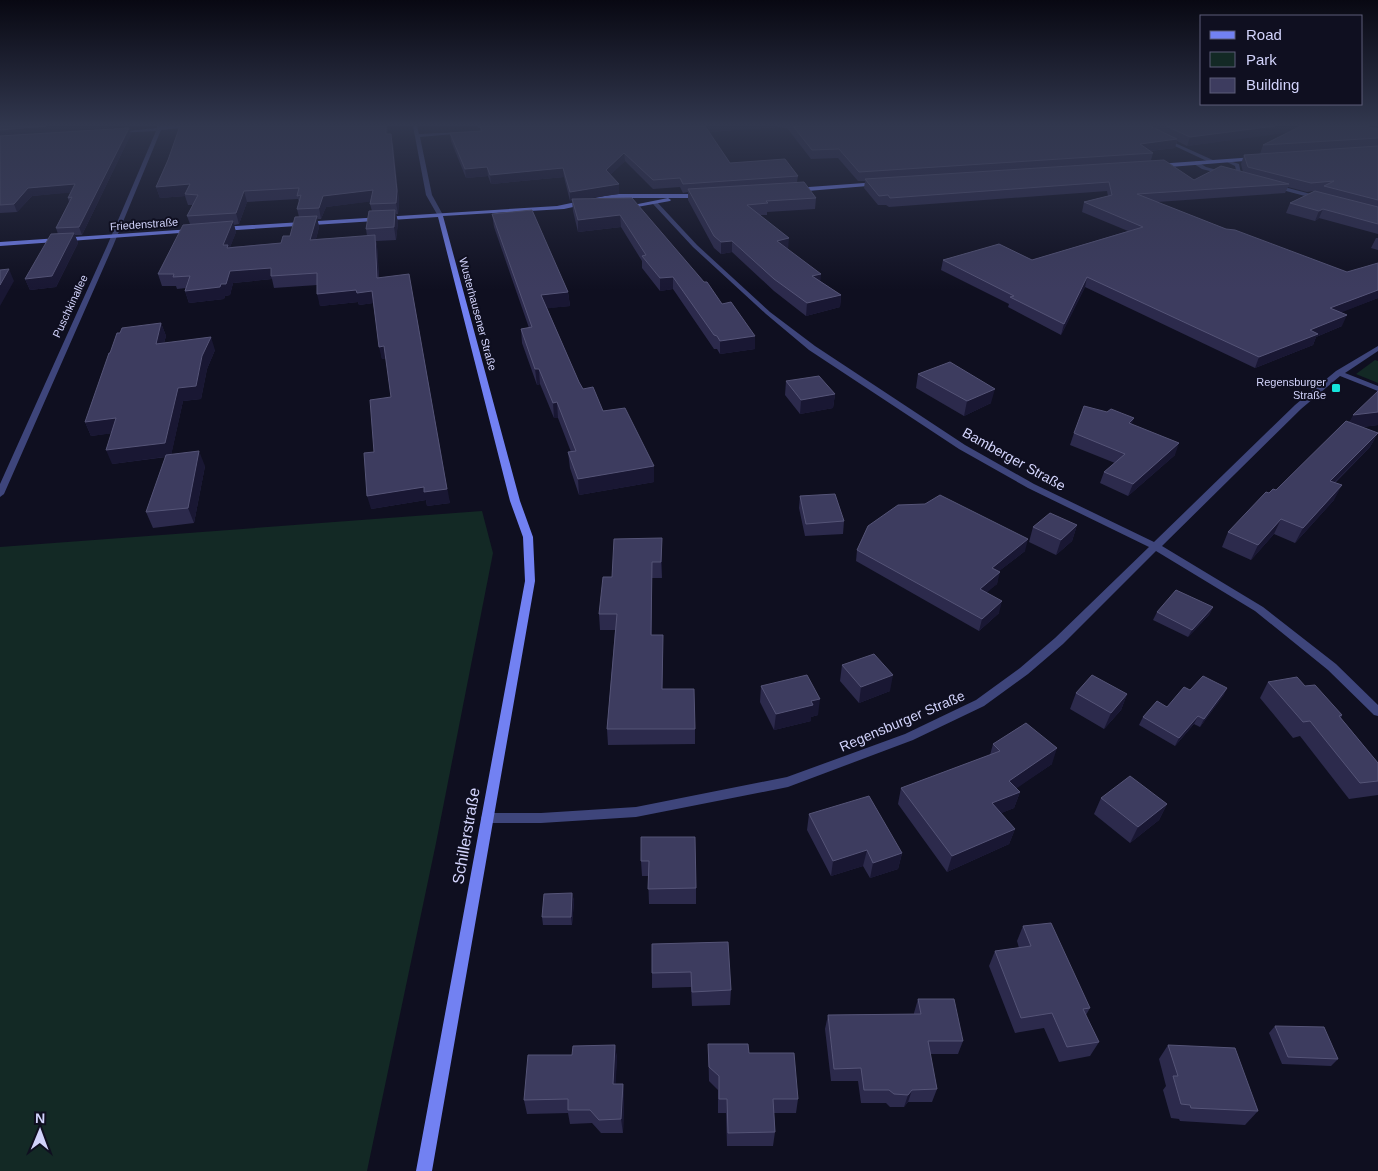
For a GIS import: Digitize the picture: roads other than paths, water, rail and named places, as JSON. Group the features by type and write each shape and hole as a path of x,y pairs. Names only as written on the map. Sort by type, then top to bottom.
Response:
{"street":[{"name":"Puschkinallee","path":"0,494 138,181"},
{"name":"Wusterhausener Straße","path":"427,181 430,195 440,215 518,508"},
{"path":"1262,183 1326,200"},
{"path":"790,190 883,184"},
{"path":"559,207 614,196 678,197 706,195"},
{"path":"618,208 655,203 678,197"},
{"name":"Bamberger Straße","path":"655,203 695,246 768,313 812,348 962,447 1031,486 1156,547 1259,609 1332,667 1378,712"},
{"path":"214,230 559,207 590,208"},
{"name":"Friedenstraße","path":"0,244 195,231"},
{"name":"Regensburger Straße","path":"486,818 541,818 636,812 720,797 788,782 900,741 980,703 1024,671 1059,641 1298,407 1339,374 1378,348"},
{"path":"1368,353 1378,357"},
{"path":"1339,374 1378,389"},
{"name":"Schillerstraße","path":"424,1171 530,581 528,537 518,508"}],"place":[{"name":"Regensburger Straße","path":"1336,388"}]}
